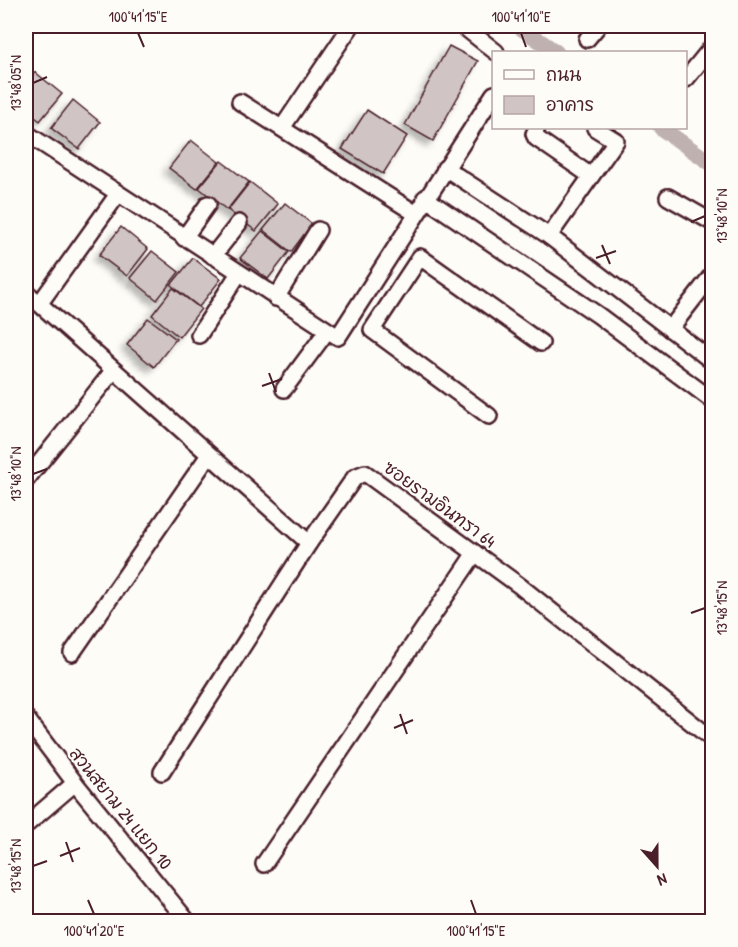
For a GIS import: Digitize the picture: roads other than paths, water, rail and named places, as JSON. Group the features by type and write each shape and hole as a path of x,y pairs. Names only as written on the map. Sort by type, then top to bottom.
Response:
{"street":[{"path":"282,128 351,26"},
{"path":"463,26 495,51"},
{"path":"587,39 598,26"},
{"path":"687,78 712,47"},
{"path":"26,133 335,337 341,335 415,213 492,97"},
{"path":"240,102 415,213"},
{"path":"536,129 534,134 536,138 591,176"},
{"path":"549,236 616,141 597,129"},
{"path":"445,168 549,236 712,361"},
{"path":"40,303 118,194"},
{"path":"668,197 712,222"},
{"path":"425,198 598,315 712,400"},
{"path":"184,238 208,204"},
{"path":"213,256 239,223"},
{"path":"276,298 318,230"},
{"path":"396,245 420,257 541,343"},
{"path":"420,257 372,330 489,416"},
{"path":"199,335 239,273"},
{"path":"670,328 712,275"},
{"path":"26,292 309,543 162,772"},
{"path":"284,389 327,331"},
{"path":"26,480 113,371"},
{"path":"72,653 209,455"},
{"name":"ซอยรามอินทรา 64","path":"309,543 355,477 365,473 475,553 712,739"},
{"path":"264,864 475,553"},
{"name":"สวนสยาม 24 แยก 10","path":"26,718 75,783 189,921"},
{"path":"26,825 75,783"}],"waterway":[{"path":"518,26 555,51"},
{"path":"662,129 712,164"}]}
